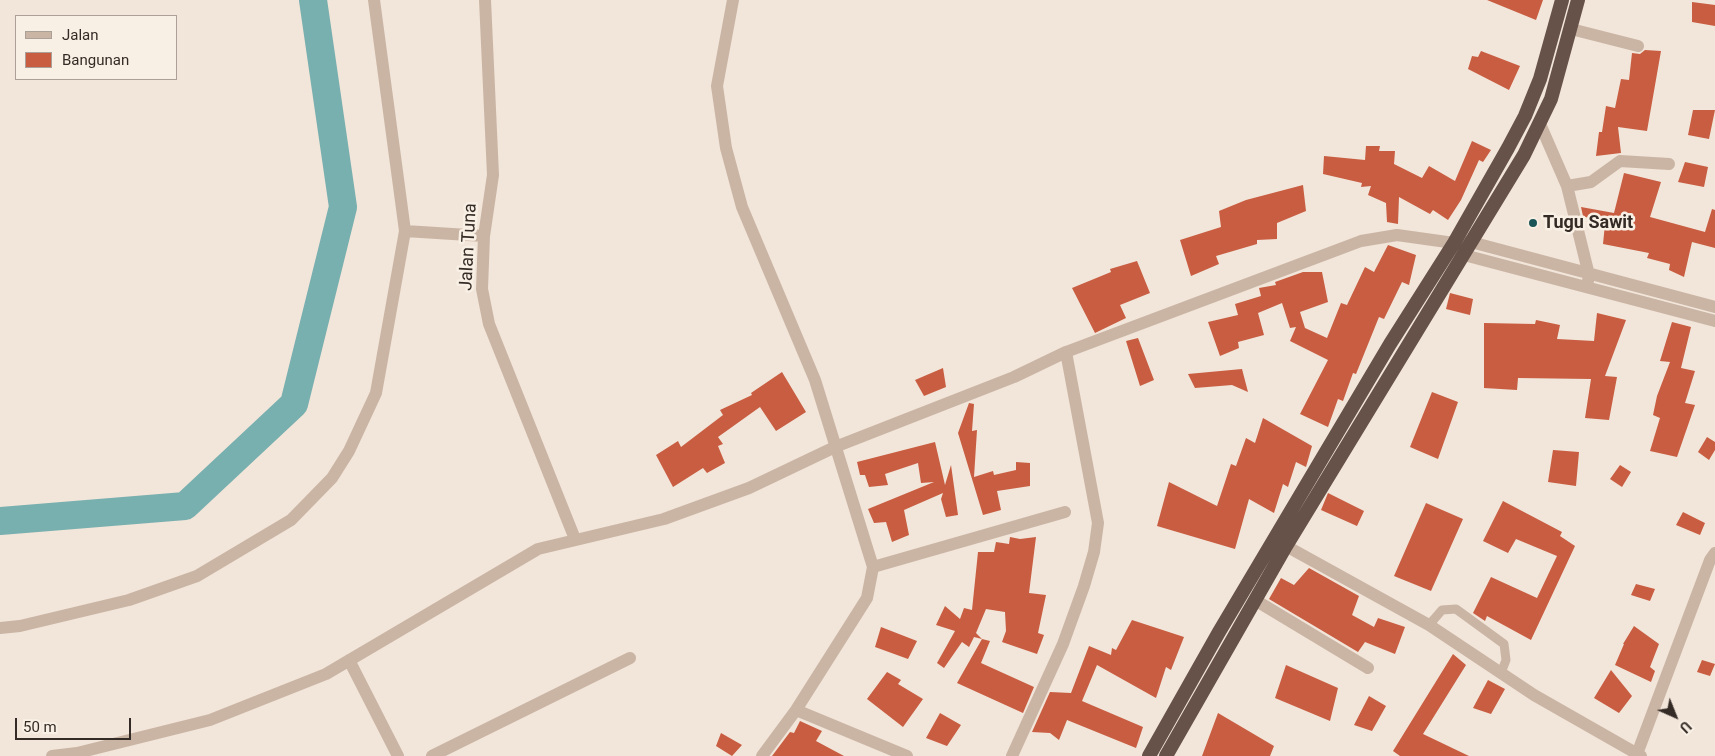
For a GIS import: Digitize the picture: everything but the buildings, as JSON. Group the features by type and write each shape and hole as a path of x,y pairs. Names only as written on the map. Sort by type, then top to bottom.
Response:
{"highway":[{"path":"1166,756 1254,600 1280,543 1390,344 1454,243 1524,116 1540,79 1562,0"},
{"path":"1149,756 1280,543 1464,255 1540,124 1550,99 1578,0"}],"street":[{"path":"0,628 20,626 129,600 197,576 291,520 332,478 349,451 376,393 405,231 374,0"},
{"name":"Jalan Tuna","path":"485,0 492,175 484,236 482,289 488,324 575,539"},
{"path":"733,0 717,86 726,148 742,207 815,380 873,567 867,598 796,710 762,756"},
{"path":"1571,29 1638,46"},
{"path":"1540,124 1567,186 1589,275 1587,289"},
{"path":"1567,186 1591,182 1620,161 1669,164"},
{"path":"405,231 484,236"},
{"path":"52,756 77,754 210,720 326,674 504,567 538,549 664,520 749,488 835,447 1014,377 1066,352 1361,241 1397,235 1454,243 1472,242 1589,275 1715,307"},
{"path":"1454,243 1464,255 1587,289 1715,321"},
{"path":"1012,756 1066,636 1094,552 1098,523 1066,352"},
{"path":"873,567 1065,512"},
{"path":"1280,543 1429,625 1534,695 1639,755 1710,560 1715,553"},
{"path":"1254,600 1368,668"},
{"path":"432,756 630,658"},
{"path":"349,660 398,756"},
{"path":"796,710 907,756"}],"lane":[{"path":"1429,625 1442,610 1456,609 1504,644 1506,660 1501,673"}],"waterway":[{"path":"0,521 185,506 294,404 343,207 313,0"}],"place":[{"name":"Tugu Sawit","path":"1533,223"}]}
